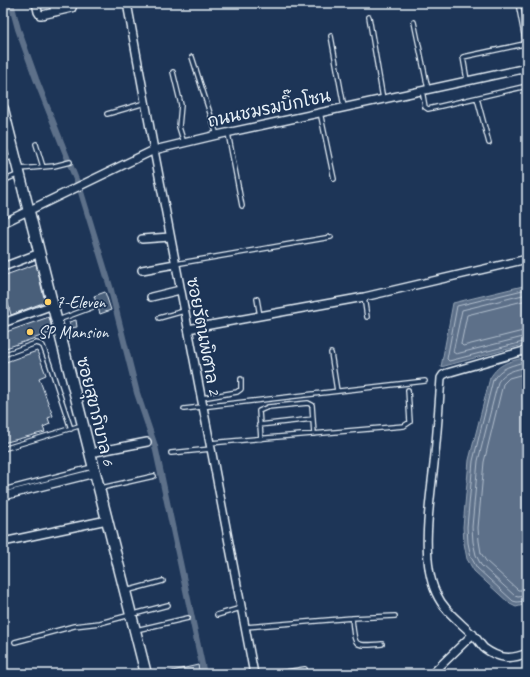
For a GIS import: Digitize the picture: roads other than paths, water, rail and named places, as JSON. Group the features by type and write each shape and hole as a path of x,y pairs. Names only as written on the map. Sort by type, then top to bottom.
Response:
{"street":[{"path":"36,3 40,15 72,8 73,3"},
{"path":"53,3 55,12"},
{"name":"ซอยรัตนพิศาล 2","path":"127,3 175,264 254,674"},
{"name":"ถนนชมรมบิ๊กโซน","path":"3,223 154,150 320,112 527,68"},
{"name":"ซอยสุขาภิบาล 6","path":"3,109 6,131 15,156 29,210 146,674"},
{"path":"142,239 170,237"},
{"path":"3,267 40,253"},
{"path":"188,329 364,297 527,260"},
{"path":"142,270 175,264"},
{"path":"151,297 180,290"},
{"path":"3,324 53,306"},
{"path":"527,350 447,373 441,378 428,540 429,571 436,594 452,616 473,634 484,647 503,657 515,658 527,653"},
{"path":"90,453 147,442"},
{"path":"3,496 94,470"},
{"path":"3,542 107,520"},
{"path":"432,674 473,634"}],"lane":[{"path":"467,80 463,57 524,44 525,40 518,3"},
{"path":"369,17 383,99"},
{"path":"414,22 425,89 425,107 428,109 527,86"},
{"path":"331,36 344,107"},
{"path":"192,57 217,135"},
{"path":"173,72 181,105 179,127 184,143"},
{"path":"477,98 489,144"},
{"path":"107,114 146,102"},
{"path":"320,112 334,178"},
{"path":"228,133 242,206"},
{"path":"36,144 43,167"},
{"path":"3,160 15,156"},
{"path":"3,181 19,172 70,162"},
{"path":"175,264 331,237"},
{"path":"364,297 367,317"},
{"path":"257,299 260,316"},
{"path":"57,320 93,307"},
{"path":"159,318 184,311"},
{"path":"3,355 36,343 43,346 71,429"},
{"path":"331,353 336,392"},
{"path":"201,398 237,392 241,389 241,379"},
{"path":"184,409 425,381"},
{"path":"171,453 261,439 408,425 410,422 408,390"},
{"path":"261,439 259,411 273,406 308,403 312,405 314,434"},
{"path":"259,425 313,419"},
{"path":"3,449 83,425"},
{"path":"3,490 94,470"},
{"path":"99,489 154,476"},
{"path":"125,591 163,581"},
{"path":"15,642 74,626 100,623 168,605"},
{"path":"217,615 241,608"},
{"path":"245,627 395,616"},
{"path":"135,630 188,618"},
{"path":"352,618 355,642 362,645 382,644"},
{"path":"273,674 305,669"}],"water":[{"path":"527,285 527,344 441,367 453,303"},
{"path":"527,357 527,604 516,607 510,604 474,571 467,559 463,527 469,460 490,378 497,369 506,363"}],"waterway":[{"path":"11,3 18,29 36,79 81,192 111,290 137,393 155,446 204,674"}],"place":[{"name":"7-Eleven","path":"48,302"},
{"name":"SP Mansion","path":"30,332"}]}
